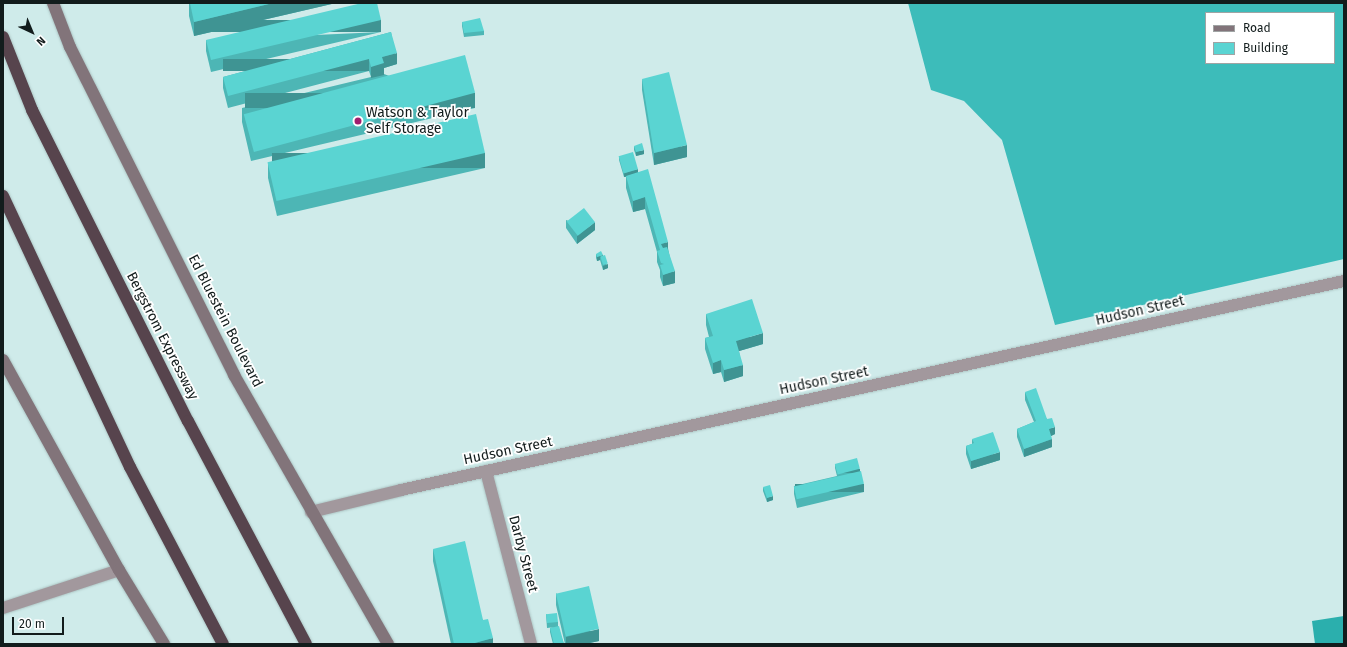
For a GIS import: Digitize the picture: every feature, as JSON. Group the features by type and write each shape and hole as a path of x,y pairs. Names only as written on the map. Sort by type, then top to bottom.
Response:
{"highway":[{"name":"Bergstrom Expressway","path":"3,37 35,118 185,414 306,644"},
{"path":"3,196 130,467 223,644"}],"main road":[{"name":"Ed Bluestein Boulevard","path":"53,3 70,47 234,375 311,512 388,644"},
{"path":"3,360 119,570 164,644"}],"street":[{"name":"Hudson Street","path":"311,512 486,471 1344,281"},
{"name":"Darby Street","path":"486,471 531,644"},
{"path":"3,608 119,570"}],"shaded area":[{"path":"908,3 1344,3 1344,259 1055,325 1002,140 964,101 931,90"},
{"path":"1344,616 1344,644 1315,644 1312,621"}],"building":[{"path":"190,3 273,3 194,22"},
{"path":"362,3 377,3 381,20 211,60 206,40"},
{"path":"480,18 484,31 464,33 462,22"},
{"path":"391,32 397,53 382,57 384,63 371,67 369,59 228,96 223,77"},
{"path":"465,55 475,93 254,152 244,114"},
{"path":"669,72 687,145 654,153 642,79"},
{"path":"476,114 485,153 276,201 267,162"},
{"path":"642,143 644,150 636,152 634,146"},
{"path":"633,152 638,169 624,173 619,156"},
{"path":"648,169 668,242 661,244 663,248 667,247 675,271 663,275 660,265 664,264 661,263 657,251 660,250 645,197 633,201 626,176"},
{"path":"584,208 595,222 578,236 567,222"},
{"path":"601,251 603,255 597,257 596,254"},
{"path":"605,255 608,264 603,265 600,257"},
{"path":"752,299 763,333 736,341 743,365 724,370 721,360 713,363 705,338 713,336 706,314"},
{"path":"1036,388 1047,419 1052,418 1055,427 1049,429 1052,439 1024,449 1017,429 1036,421 1025,392"},
{"path":"993,432 1000,452 971,461 966,446 974,443 972,439"},
{"path":"857,458 860,469 838,475 835,464"},
{"path":"861,471 864,484 797,499 794,487"},
{"path":"770,485 773,496 767,498 763,487"},
{"path":"465,541 483,620 488,619 493,638 471,644 454,644 433,549"},
{"path":"589,586 599,629 566,637 556,594"},
{"path":"557,613 558,622 547,623 546,614"},
{"path":"559,626 564,644 554,644 550,628"}],"place":[{"name":"Watson & Taylor Self Storage","path":"358,121"}]}
